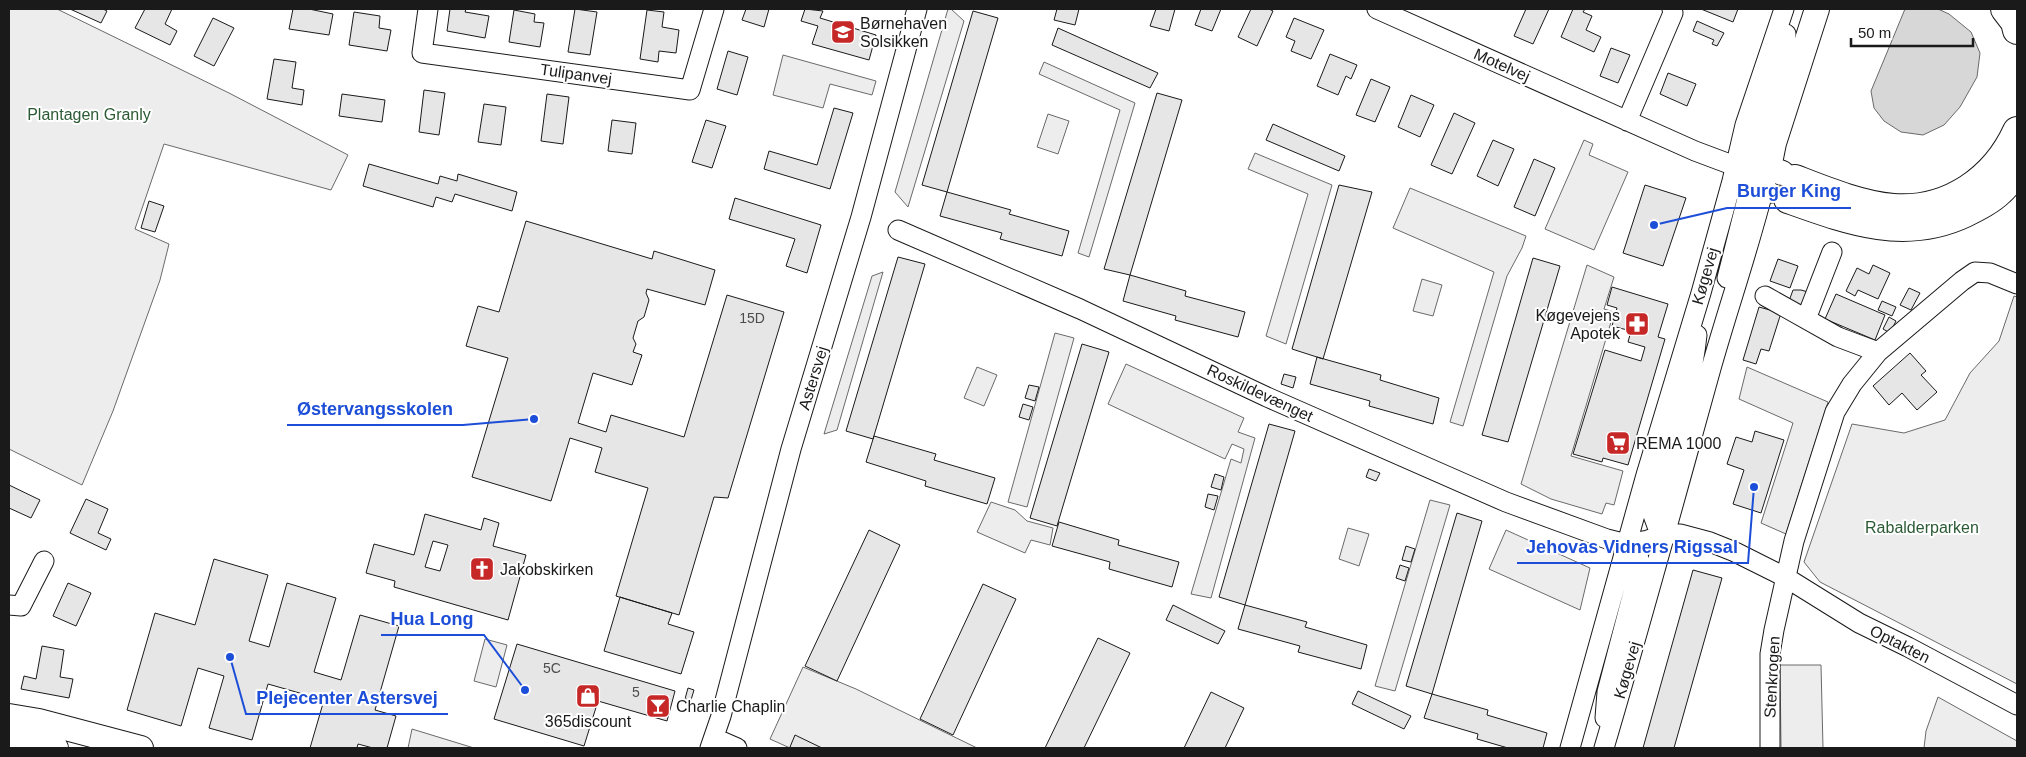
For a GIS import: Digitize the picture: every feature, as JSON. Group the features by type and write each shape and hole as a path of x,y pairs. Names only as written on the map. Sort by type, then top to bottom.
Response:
{"highway":[{"path":"2005,9 2015,22 2017,30"},
{"path":"1768,178 1861,202 1894,208 1925,206 1944,201 1967,190 1986,176 2008,150 2017,131"},
{"path":"1768,178 1857,222 1889,227 1925,226 1951,220 1976,207 2000,191 2017,170"}],"main road":[{"name":"Køgevej","path":"1768,178 1774,143 1817,9"},
{"path":"9,716 141,748"},
{"path":"9,738 56,748"}],"street":[{"name":"Tulipanvej","path":"428,9 422,52 690,90 714,9"},
{"name":"Astersvej","path":"712,743 792,449 861,218 917,9"},
{"name":"Motelvej","path":"1376,9 1696,151 1768,178"},
{"path":"1627,121 1673,13 1672,9"},
{"path":"1720,337 1727,275 1749,191 1746,178 1768,178 1755,146 1785,44 1785,9"},
{"name":"Køgevej","path":"1570,748 1646,475 1701,293 1768,178"},
{"name":"Køgevej","path":"1603,748 1720,337 1768,178"},
{"name":"Roskildevænget","path":"898,230 1080,309 1267,397 1452,479 1592,535 1628,544"},
{"path":"1806,319 1832,252"},
{"path":"1786,577 1794,541 1835,412 1852,384 1878,352 1975,272 1990,273 2017,284"},
{"path":"1628,544 1665,534 1657,526 1653,515 1688,393 1695,357 1701,293"},
{"path":"1765,296 1838,337 1878,352"},
{"name":"Optakten","path":"1665,534 1680,534 1735,552 1786,577 1859,623 2017,705"},
{"path":"1603,748 1607,692 1640,566 1636,550 1628,544"},
{"path":"9,605 21,606 44,562"},
{"name":"Stenkrogen","path":"1770,748 1770,654 1786,577"},
{"path":"712,743 737,748"}],"shaded area":[{"name":"Plantagen Granly","path":"9,9 57,9 229,93 348,155 331,190 164,144 135,229 169,244 160,280 113,411 82,485 9,449"},
{"path":"948,9 951,9 964,21 908,207 895,192"},
{"path":"1905,9 1938,9 1949,14 1971,32 1980,53 1977,77 1960,107 1944,125 1923,135 1901,132 1884,121 1874,108 1871,91"},
{"path":"783,55 876,81 872,95 830,84 823,108 773,95"},
{"path":"1044,62 1135,103 1089,257 1078,253 1120,110 1039,74"},
{"path":"1048,114 1069,121 1058,154 1037,147"},
{"path":"1584,140 1593,144 1589,155 1628,172 1594,250 1545,229"},
{"path":"1255,153 1332,185 1286,344 1266,336 1308,194 1248,169"},
{"path":"1410,188 1526,236 1522,248 1507,276 1463,426 1450,422 1494,272 1393,228"},
{"path":"1587,265 1614,277 1604,309 1614,312 1571,456 1623,471 1614,505 1606,503 1602,514 1551,499 1521,484"},
{"path":"883,272 837,430 824,434 872,276"},
{"path":"1422,279 1442,285 1433,316 1413,311"},
{"name":"Rabalderparken","path":"2014,296 2017,297 2017,684 1820,582 1804,562 1852,424 1904,433 1945,420 1970,373 1999,341"},
{"path":"1055,333 1074,338 1027,507 1008,502"},
{"path":"1126,364 1244,418 1238,432 1255,438 1211,598 1191,594 1231,459 1241,463 1244,449 1232,444 1225,459 1108,404"},
{"path":"977,367 997,375 984,406 964,398"},
{"path":"1747,367 1828,402 1786,534 1761,523 1793,423 1739,399"},
{"path":"1430,500 1450,505 1395,691 1375,686"},
{"path":"991,502 1015,510 1027,521 1053,528 1050,545 1031,540 1025,553 977,532"},
{"path":"1348,528 1369,534 1359,566 1339,559"},
{"path":"1506,530 1590,568 1580,610 1489,569"},
{"path":"485,639 507,645 496,687 474,681"},
{"path":"1780,665 1821,665 1823,748 1781,748"},
{"path":"803,667 856,689 977,748 790,748 770,739"},
{"path":"1938,697 2017,741 2017,748 1924,748 1926,731"},
{"path":"412,729 474,748 408,748"}],"building":[{"path":"70,9 103,9 107,11 101,23"},
{"path":"145,9 172,9 165,24 177,31 170,45 135,28"},
{"path":"293,9 309,9 333,14 329,35 289,29"},
{"path":"450,9 466,9 465,12 489,16 485,38 447,31"},
{"path":"575,9 597,12 590,55 568,52"},
{"path":"746,9 769,9 764,27 742,20"},
{"path":"805,9 823,11 820,18 876,35 869,60 812,44 818,26 801,21"},
{"path":"1057,9 1079,9 1075,25 1054,20"},
{"path":"1156,9 1175,9 1169,31 1150,26"},
{"path":"1201,9 1221,9 1212,31 1195,25"},
{"path":"1251,9 1269,9 1273,11 1257,46 1238,37"},
{"path":"1526,9 1549,9 1533,44 1514,36"},
{"path":"1573,9 1585,9 1583,12 1592,16 1586,30 1601,37 1594,52 1561,37"},
{"path":"1701,9 1738,9 1733,22"},
{"path":"514,10 535,14 534,22 544,23 540,47 509,42"},
{"path":"647,10 664,12 662,27 679,30 676,53 659,51 658,62 640,59"},
{"path":"973,11 998,18 947,192 922,185"},
{"path":"354,12 380,16 379,28 391,30 387,51 349,45"},
{"path":"213,18 234,28 214,66 194,56"},
{"path":"1294,18 1324,30 1311,59 1291,51 1295,41 1286,37"},
{"path":"1697,21 1724,33 1717,46 1712,44 1714,40 1693,31"},
{"path":"1058,28 1158,73 1150,88 1052,45"},
{"path":"1611,48 1630,55 1618,83 1600,76"},
{"path":"728,51 748,57 737,95 717,89"},
{"path":"1330,54 1357,65 1351,79 1346,76 1338,95 1317,86"},
{"path":"274,59 296,62 292,88 304,90 302,105 267,99"},
{"path":"1668,73 1696,84 1687,106 1660,94"},
{"path":"1371,79 1390,87 1375,122 1356,115"},
{"path":"424,90 445,93 439,135 419,132"},
{"path":"1157,93 1182,100 1130,275 1104,269"},
{"path":"342,94 385,100 382,122 339,116"},
{"path":"547,94 569,97 563,144 541,141"},
{"path":"1411,95 1434,105 1420,137 1398,127"},
{"path":"484,104 506,107 501,145 478,142"},
{"path":"834,108 853,113 830,189 764,169 769,151 817,165"},
{"path":"1454,113 1475,123 1452,174 1431,165"},
{"path":"612,120 636,123 632,154 608,151"},
{"path":"706,120 726,126 712,168 692,162"},
{"path":"1273,124 1345,156 1339,171 1266,140"},
{"path":"1493,140 1514,149 1498,186 1477,176"},
{"path":"1534,159 1555,168 1535,216 1514,207"},
{"path":"369,164 438,184 440,176 457,181 458,174 517,192 512,211 455,194 452,202 436,197 433,207 363,186"},
{"path":"1339,185 1372,192 1323,359 1292,349"},
{"path":"1645,185 1686,198 1663,266 1623,253"},
{"path":"947,192 1011,210 1009,214 1069,231 1062,256 1000,239 1002,233 940,216"},
{"path":"735,198 821,225 807,273 786,266 795,239 729,219"},
{"path":"149,201 164,206 155,232 141,228"},
{"path":"526,221 652,259 654,251 715,270 705,305 647,289 646,293 649,300 644,317 638,321 633,338 636,344 633,352 642,355 632,385 593,373 578,423 606,432 611,415 684,437 727,295 784,312 728,498 714,497 679,615 616,596 648,488 595,472 602,448 570,438 551,501 472,477 508,358 466,346 478,306 499,312"},
{"path":"898,257 925,264 873,439 846,431"},
{"path":"1533,258 1560,266 1508,442 1482,435"},
{"path":"1778,259 1798,266 1790,288 1770,281"},
{"path":"1873,265 1890,273 1878,299 1858,290 1855,296 1846,291 1857,268 1869,274"},
{"path":"1130,275 1186,291 1185,296 1245,312 1238,337 1175,320 1176,316 1123,301"},
{"path":"1612,287 1668,304 1658,337 1665,339 1628,465 1603,458 1602,462 1573,454 1605,350 1641,361 1645,347 1628,342 1631,331 1612,326 1617,308 1607,305"},
{"path":"1909,288 1920,293 1911,310 1900,305"},
{"path":"1793,290 1808,292 1803,306 1789,301"},
{"path":"1836,294 1885,315 1875,340 1825,319"},
{"path":"1882,301 1896,307 1892,316 1878,310"},
{"path":"1759,307 1781,313 1769,351 1761,349 1756,364 1743,360"},
{"path":"1889,317 1896,321 1890,333 1883,329"},
{"path":"1082,344 1109,352 1057,526 1030,518"},
{"path":"1910,353 1926,371 1921,375 1937,392 1917,410 1902,393 1889,405 1873,386"},
{"path":"1317,357 1381,375 1380,380 1439,398 1433,424 1369,406 1370,401 1310,384"},
{"path":"1284,374 1296,377 1293,388 1281,384"},
{"path":"1029,385 1039,387 1035,401 1025,398"},
{"path":"1023,404 1033,407 1029,420 1019,417"},
{"path":"1269,424 1295,431 1245,605 1219,597"},
{"path":"1755,431 1784,440 1761,513 1733,504 1744,470 1727,464 1736,437 1752,442"},
{"path":"874,436 936,454 934,460 995,478 987,504 925,486 926,481 866,462"},
{"path":"1369,469 1380,473 1376,481 1366,477"},
{"path":"1215,474 1224,477 1221,490 1211,487"},
{"path":"9,485 40,500 31,518 9,508"},
{"path":"1208,494 1218,496 1214,510 1205,507"},
{"path":"86,499 108,509 98,533 111,539 106,550 70,533"},
{"path":"1457,513 1482,521 1432,694 1406,686"},
{"name":"Jakobskirken","path":"425,514 481,530 484,518 499,523 493,546 526,555 508,620 394,587 395,581 366,573 374,544 414,555","holes":["433,541 448,545 440,571 425,567"]},
{"path":"1059,522 1119,540 1118,545 1179,562 1172,587 1109,569 1110,562 1052,546"},
{"path":"869,530 900,545 837,681 805,666"},
{"path":"1406,546 1415,549 1411,562 1402,560"},
{"path":"214,559 268,575 249,641 269,647 287,583 336,598 314,672 341,680 360,615 399,626 375,710 396,716 387,748 373,748 358,744 357,748 310,748 324,700 268,684 252,740 209,728 224,676 198,668 181,726 127,710 155,613 195,625"},
{"path":"1400,565 1409,568 1405,581 1396,578"},
{"path":"1693,570 1722,578 1674,748 1643,748"},
{"path":"68,583 91,593 76,626 53,616"},
{"path":"983,584 1016,599 953,735 920,719"},
{"path":"620,597 672,613 668,624 694,632 681,674 604,651"},
{"path":"1173,605 1225,631 1218,644 1166,620"},
{"path":"1245,605 1307,622 1305,627 1367,645 1361,669 1298,652 1300,646 1238,629"},
{"path":"1098,638 1130,653 1084,748 1045,748"},
{"name":"365discount","path":"517,644 675,691 667,721 598,701 584,746 494,719"},
{"path":"42,646 64,650 60,677 73,679 69,698 21,689 24,676 36,679"},
{"path":"688,688 694,690 691,700 685,699"},
{"path":"1358,691 1411,716 1404,729 1352,704"},
{"path":"1211,692 1244,708 1225,748 1184,748"},
{"path":"1432,694 1488,710 1487,715 1547,733 1543,748 1508,748 1477,739 1478,734 1424,718"},
{"path":"795,735 822,748 790,747"}],"place":[{"name":"Børnehaven Solsikken","path":"843,32"},
{"name":"Burger King","path":"1654,225"},
{"name":"Køgevejens Apotek","path":"1637,324"},
{"name":"Østervangsskolen","path":"534,419"},
{"name":"REMA 1000","path":"1618,443"},
{"name":"Jehovas Vidners Rigssal","path":"1754,487"},
{"name":"Jakobskirken","path":"482,569"},
{"name":"Plejecenter Astersvej","path":"230,657"},
{"name":"Hua Long","path":"525,690"},
{"name":"365discount","path":"588,696"},
{"name":"Charlie Chaplin","path":"658,706"}]}
